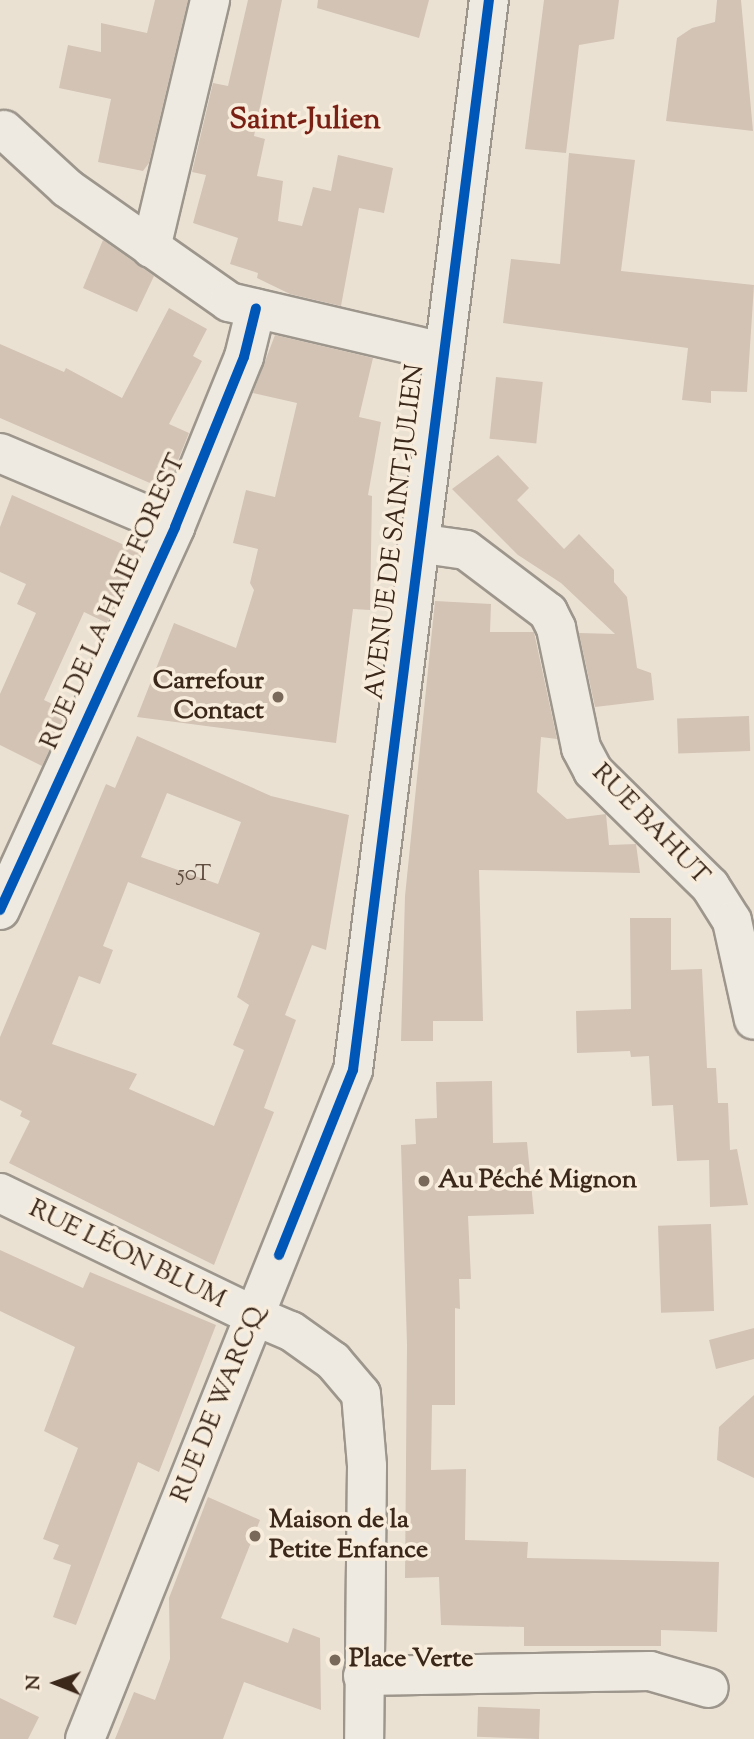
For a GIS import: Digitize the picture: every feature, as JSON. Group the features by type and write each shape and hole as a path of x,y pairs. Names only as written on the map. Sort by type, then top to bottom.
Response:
{"street":[{"path":"150,248 210,0"},
{"name":"AVENUE DE SAINT-JULIEN","path":"353,1070 417,543 489,0"},
{"path":"4,130 66,188 229,302 442,352"},
{"name":"RUE DE LA HAIE FOREST","path":"0,911 175,527 244,358 256,308"},
{"path":"0,453 175,527"},
{"name":"RUE BAHUT","path":"417,543 466,550 548,612 556,628 581,748 593,771 710,886 732,921 754,1020"},
{"name":"RUE DE WARCQ","path":"85,1739 353,1070"},
{"name":"RUE LÉON BLUM","path":"0,1193 291,1331 333,1361 361,1394 368,1466 363,1676"},
{"path":"364,1739 363,1676 650,1671 709,1688"}],"building":[{"path":"155,0 188,0 149,163 143,171 98,162 111,99 59,88 68,45 101,52 101,23 147,33"},
{"path":"248,0 282,0 254,136 265,139 257,176 283,181 278,221 302,226 313,187 331,191 338,155 393,168 384,213 359,208 341,306 290,294 257,278 258,273 230,264 238,238 193,223 206,175 192,172 213,83 228,86"},
{"path":"318,0 429,0 419,38 317,8"},
{"path":"544,0 619,0 614,39 579,45 566,153 525,149"},
{"path":"717,0 741,0 753,131 666,121 677,38 692,28 715,22"},
{"path":"569,153 635,160 621,271 754,285 747,392 711,391 711,403 682,400 688,348 503,323 511,259 560,264"},
{"path":"103,240 154,276 137,312 83,288"},
{"path":"169,308 207,329 193,356 202,361 169,424 189,433 166,490 0,418 0,344 64,372 66,368 122,398"},
{"path":"275,335 373,358 359,417 381,422 368,495 372,496 370,610 353,609 336,743 137,717 174,623 236,648 254,590 250,583 258,549 233,543 246,490 275,497 297,403 253,393"},
{"path":"496,377 543,382 536,444 490,439"},
{"path":"498,455 529,488 517,500 564,549 579,534 614,570 614,582 627,597 637,668 651,673 654,700 595,707 579,633 615,634 561,583 518,555 452,489"},
{"path":"12,495 140,552 107,623 84,612 44,700 67,711 42,766 0,745 0,694 36,613 17,604 26,584 0,572 0,527"},
{"path":"435,601 491,604 490,632 534,632 557,739 541,737 537,792 567,819 606,814 609,845 636,844 640,873 479,870 483,1021 433,1021 433,1041 401,1041 405,896"},
{"path":"749,716 750,751 678,753 677,719"},
{"path":"137,736 271,796 349,815 326,950 312,945 285,1015 296,1020 264,1108 274,1112 214,1265 9,1163 30,1121 20,1116 22,1111 0,1100 0,1037 106,784 115,788","holes":["167,793 241,822 218,884 141,857","128,882 260,933 237,997 249,1005 233,1045 244,1050 214,1126 129,1089 137,1074 52,1044 79,976 100,984 113,950 103,946"]},
{"path":"630,918 671,918 671,970 702,969 707,1068 716,1068 718,1103 728,1103 730,1150 737,1149 748,1205 710,1207 709,1160 677,1161 673,1105 652,1106 649,1056 631,1057 630,1051 577,1053 576,1011 631,1009"},
{"path":"492,1081 493,1143 527,1142 534,1214 468,1216 471,1279 459,1279 460,1309 455,1308 455,1405 432,1405 431,1470 466,1469 465,1540 528,1542 527,1558 719,1562 717,1632 661,1630 661,1646 524,1646 524,1627 441,1625 439,1577 405,1578 407,1345 401,1145 416,1144 415,1119 437,1118 436,1082"},
{"path":"711,1224 714,1311 661,1313 658,1226"},
{"path":"0,1250 83,1288 90,1272 216,1325 159,1472 138,1462 76,1625 53,1617 71,1565 53,1559 59,1545 43,1539 78,1448 44,1431 75,1347 0,1311"},
{"path":"754,1328 754,1359 716,1369 709,1340"},
{"path":"754,1395 754,1478 717,1460 719,1427"},
{"path":"208,1497 260,1520 221,1618 288,1643 293,1628 320,1638 321,1710 244,1682 223,1739 115,1739 134,1692 155,1700 170,1659 169,1598"},
{"path":"0,1698 39,1717 28,1739 0,1739"},
{"path":"478,1707 540,1709 539,1739 477,1737"}],"cycle path":[{"path":"279,1255 353,1070 489,0"},
{"path":"0,910 175,527 244,357 256,308"}],"place":[{"name":"Carrefour Contact","path":"278,697"},
{"name":"Au Péché Mignon","path":"424,1181"},
{"name":"Maison de la Petite Enfance","path":"255,1536"},
{"name":"Place Verte","path":"335,1660"}],"district":[{"name":"Saint-Julien","path":"305,121"}]}
